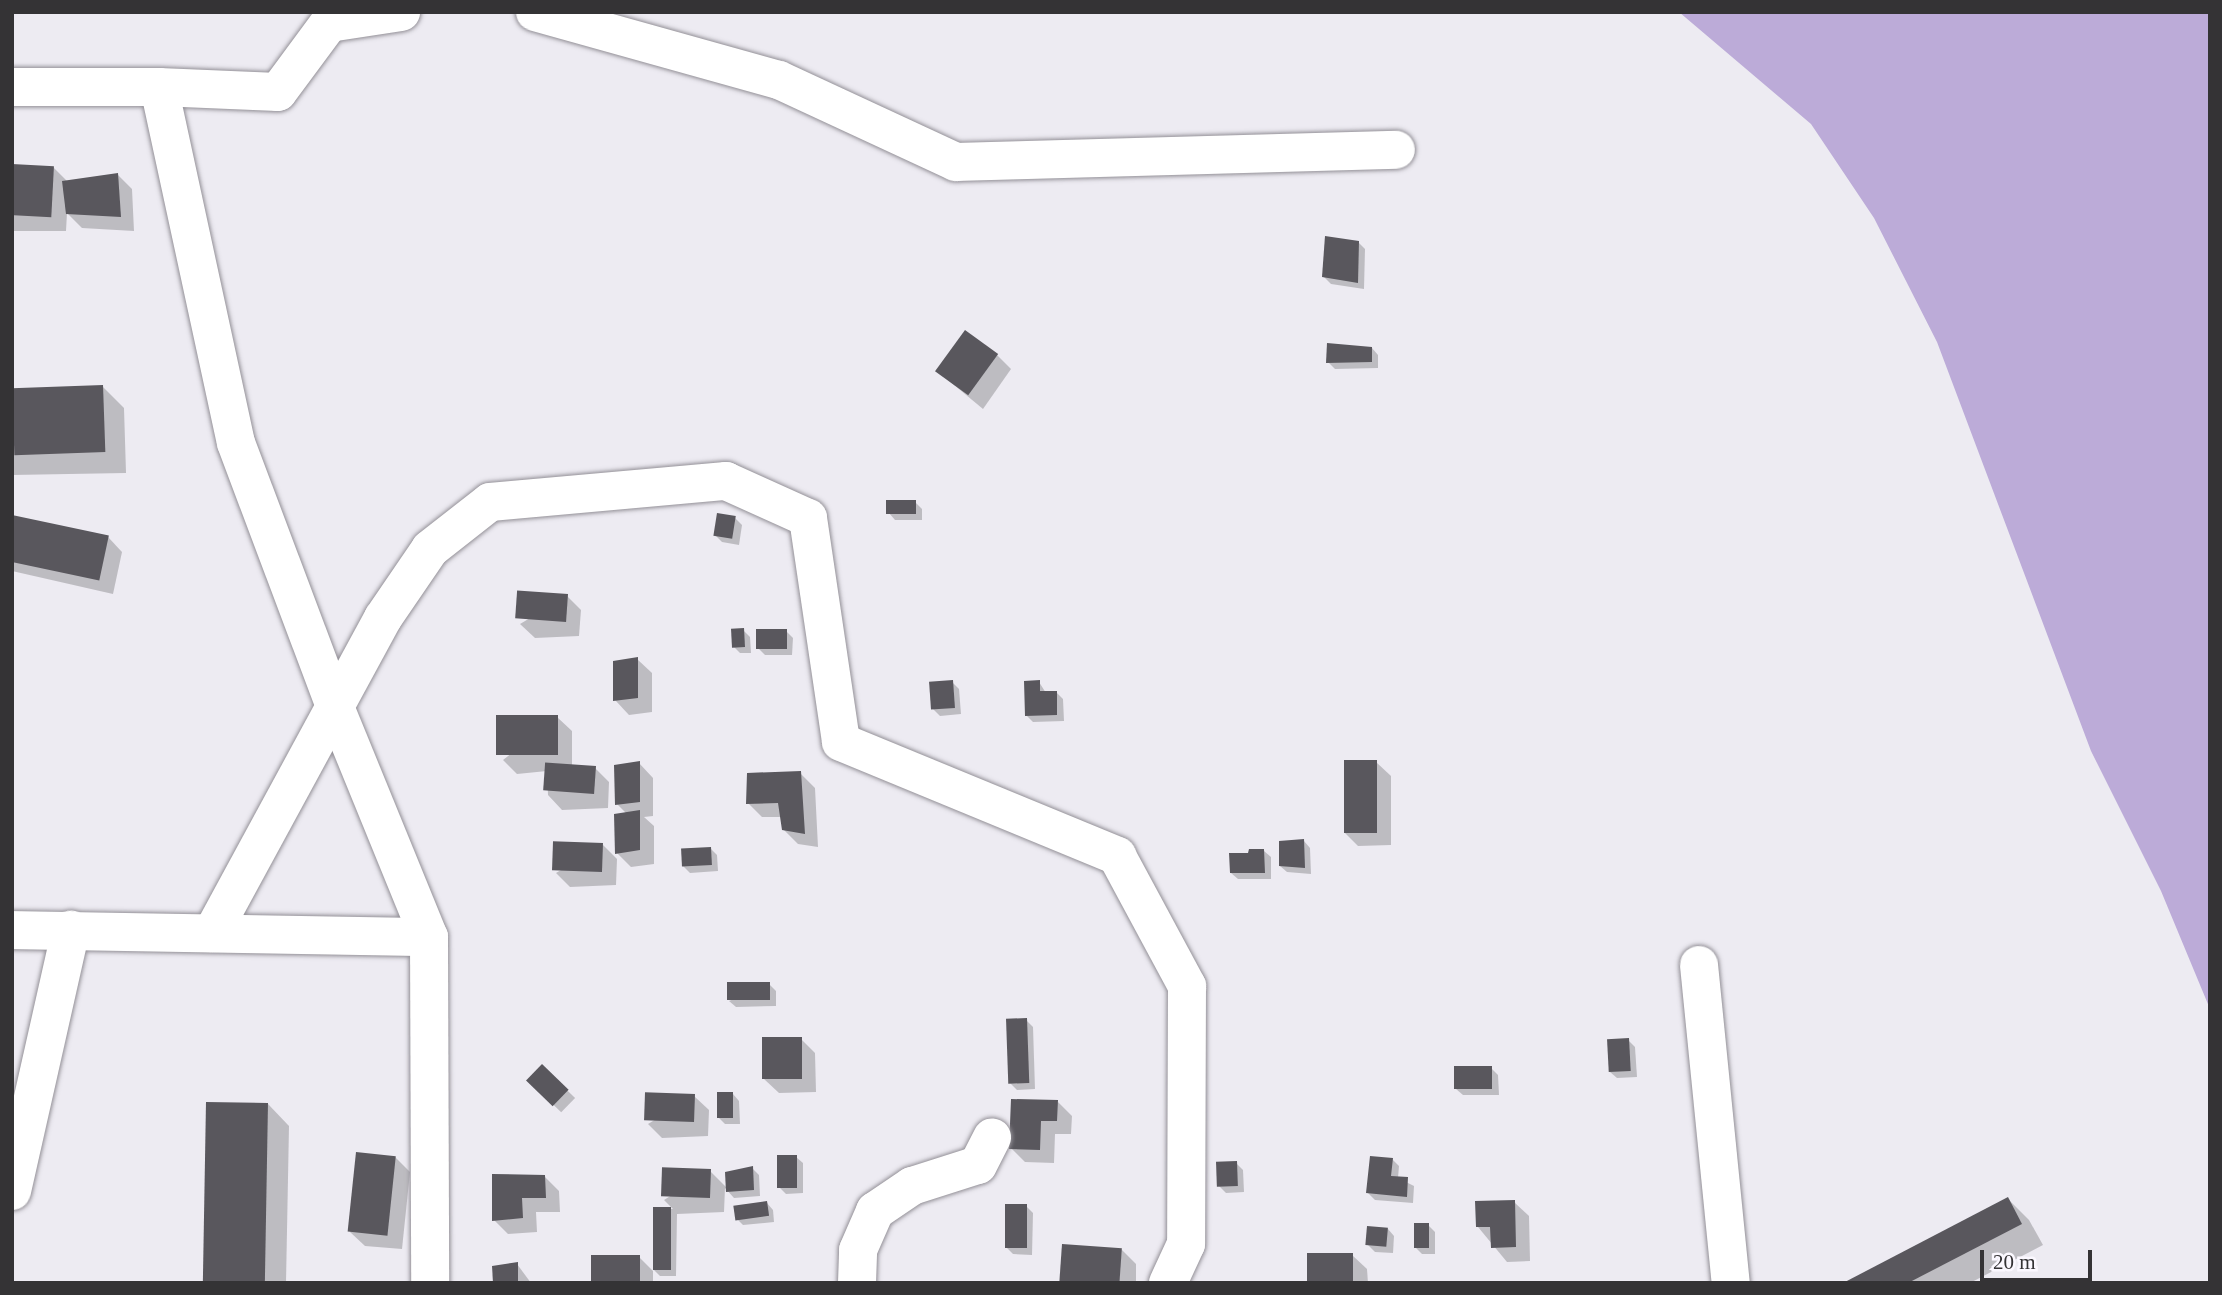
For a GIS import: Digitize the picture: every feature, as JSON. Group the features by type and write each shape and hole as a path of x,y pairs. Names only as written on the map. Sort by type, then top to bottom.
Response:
{"street":[{"path":"12,87 159,87 278,92 329,23 401,12"},
{"path":"535,12 779,80 956,162 1396,150"},
{"path":"159,87 236,443 335,707 429,937 430,1283"},
{"path":"212,933 383,618 429,549 489,502 726,481 808,518 841,742 1117,856 1187,986 1186,1244 1168,1283"},
{"path":"12,930 429,937"},
{"path":"12,1191 71,930"},
{"path":"1699,965 1731,1283"},
{"path":"857,1283 858,1250 875,1211 912,1186 978,1165 992,1137"}],"shaded area":[{"path":"1679,12 2210,12 2210,1009 2161,891 2091,751 1937,342 1874,218 1811,124"}],"building":[{"path":"12,164 54,166 51,217 12,215"},
{"path":"118,173 121,217 66,214 62,181"},
{"path":"1325,236 1359,241 1358,283 1322,277"},
{"path":"965,330 998,354 968,395 935,371"},
{"path":"1327,343 1372,347 1372,362 1326,363"},
{"path":"103,385 105,452 14,455 12,388"},
{"path":"886,500 916,500 916,514 886,514"},
{"path":"717,513 736,516 732,539 713,536"},
{"path":"12,515 109,536 99,581 12,562"},
{"path":"517,590 568,594 566,622 515,618"},
{"path":"744,628 745,647 732,648 731,629"},
{"path":"756,629 787,629 787,649 756,649"},
{"path":"638,657 638,698 613,701 613,661"},
{"path":"953,680 955,708 931,710 929,682"},
{"path":"1040,680 1040,691 1057,691 1057,715 1025,716 1024,681"},
{"path":"496,715 558,715 558,755 496,755"},
{"path":"1344,760 1377,760 1377,833 1344,833"},
{"path":"640,761 640,802 615,805 614,765"},
{"path":"545,762 596,766 594,794 543,790"},
{"path":"801,771 805,834 782,830 778,803 746,804 747,773"},
{"path":"640,810 640,850 615,854 614,814"},
{"path":"1304,839 1305,868 1279,866 1279,841"},
{"path":"553,841 603,843 602,872 552,870"},
{"path":"711,847 712,865 682,867 681,849"},
{"path":"1249,849 1264,849 1265,873 1230,873 1229,853 1248,853"},
{"path":"727,982 770,982 770,1000 727,1000"},
{"path":"1027,1018 1029,1083 1008,1084 1006,1019"},
{"path":"762,1037 802,1037 802,1079 762,1079"},
{"path":"1629,1038 1631,1071 1609,1072 1607,1039"},
{"path":"542,1064 569,1090 553,1106 526,1081"},
{"path":"1454,1066 1492,1066 1492,1089 1454,1089"},
{"path":"645,1092 695,1094 694,1122 644,1120"},
{"path":"717,1092 733,1092 733,1118 717,1118"},
{"path":"1011,1099 1058,1100 1057,1121 1041,1121 1040,1150 1009,1149"},
{"path":"206,1102 268,1103 265,1283 203,1283"},
{"path":"356,1152 396,1156 387,1236 348,1232"},
{"path":"777,1155 797,1155 797,1188 777,1188"},
{"path":"1370,1156 1393,1158 1391,1176 1408,1177 1407,1197 1366,1193"},
{"path":"1237,1161 1238,1186 1217,1187 1216,1162"},
{"path":"753,1166 754,1190 726,1192 725,1172"},
{"path":"662,1167 711,1169 710,1198 661,1196"},
{"path":"492,1174 545,1175 546,1198 522,1198 523,1218 492,1221"},
{"path":"2008,1197 2022,1224 1908,1283 1843,1283"},
{"path":"1515,1200 1516,1247 1491,1248 1490,1227 1476,1227 1475,1201"},
{"path":"767,1201 769,1216 735,1221 733,1206"},
{"path":"1005,1204 1027,1204 1027,1248 1005,1248"},
{"path":"653,1207 671,1207 671,1270 653,1270"},
{"path":"1414,1223 1429,1223 1429,1248 1414,1248"},
{"path":"1367,1226 1388,1228 1386,1247 1365,1245"},
{"path":"1062,1244 1122,1248 1119,1283 1059,1283"},
{"path":"1307,1253 1353,1253 1353,1283 1307,1283"},
{"path":"591,1255 640,1255 640,1283 591,1283"},
{"path":"518,1262 518,1283 493,1283 492,1266"}]}
